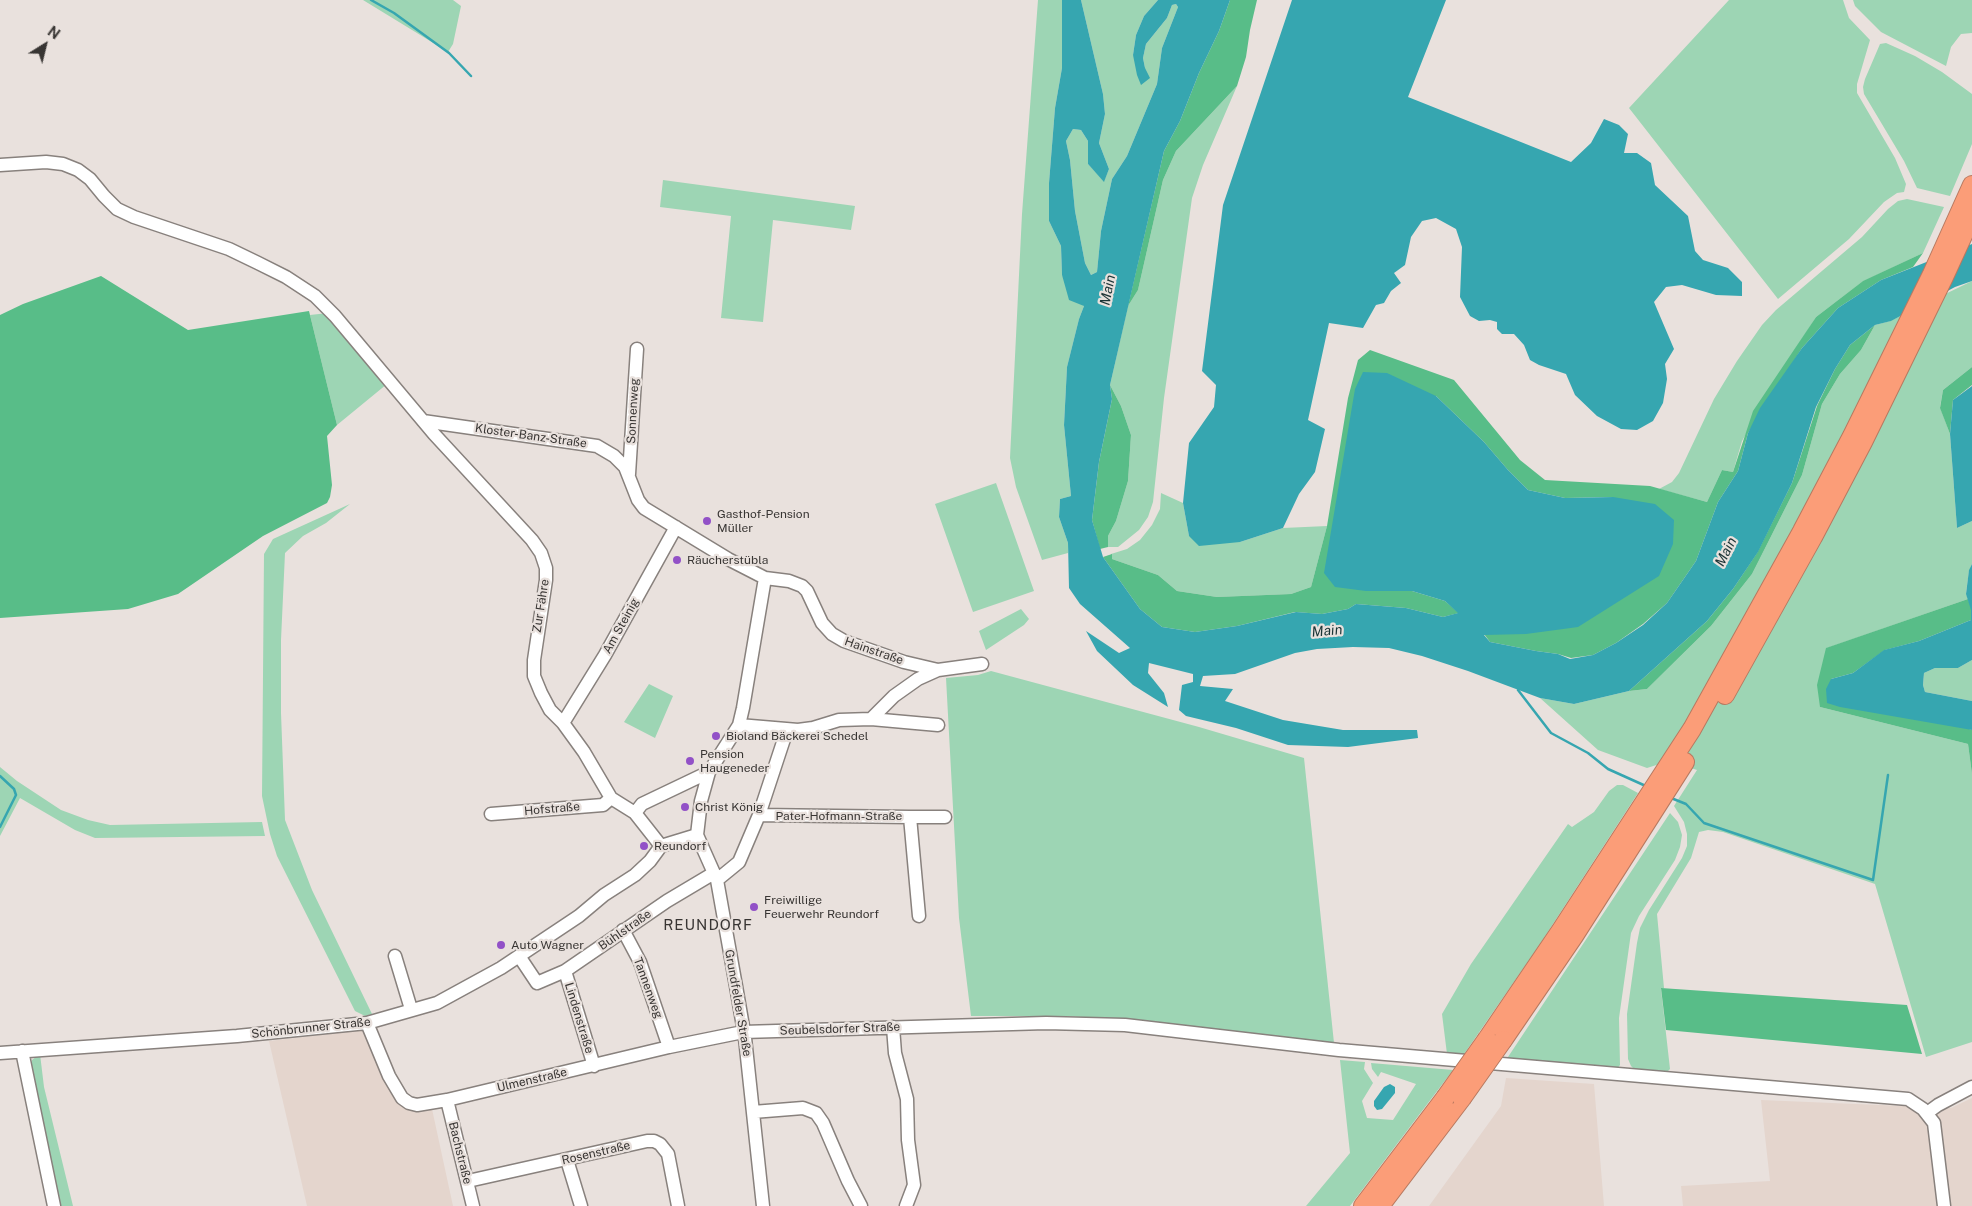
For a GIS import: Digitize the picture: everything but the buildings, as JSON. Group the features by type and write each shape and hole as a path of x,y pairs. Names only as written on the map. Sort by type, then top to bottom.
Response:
{"highway":[{"path":"1639,824 1807,522 1932,274 1972,185"},
{"path":"1380,1206 1702,734 1814,537 1904,359 1972,216"},
{"path":"1363,1206 1454,1098"}],"street":[{"name":"Zur Fähre","path":"0,164 46,162 63,164 78,170 90,179 117,209 134,217 229,249 286,277 315,296 324,305 365,350 423,421 532,540 541,553 546,568 546,580 536,635 534,676 550,710 563,723 584,752 611,798 635,814 661,846"},
{"name":"Sonnenweg","path":"629,474 637,349"},
{"name":"Kloster-Banz-Straße","path":"423,421 597,446 614,456 629,474 640,504 728,559 765,578"},
{"name":"Am Steinig","path":"563,723 605,655 676,526"},
{"name":"Hainstraße","path":"765,578 789,581 802,586 807,591 822,623 832,634 844,641 896,659 938,670 982,664"},
{"path":"661,846 697,835 700,808 710,772 739,725 765,578"},
{"path":"871,719 894,696 918,679 938,670"},
{"path":"739,725 786,730 813,728 839,720 871,719 938,725"},
{"name":"Bühlstraße","path":"519,956 537,983 565,971 667,900 715,877 739,862 759,815 786,730"},
{"path":"635,814 642,804 710,772"},
{"name":"Hofstraße","path":"491,814 603,805 611,798"},
{"name":"Pater-Hofmann-Straße","path":"759,815 910,817 919,916"},
{"path":"910,817 945,817"},
{"name":"Grundfelder Straße","path":"697,835 715,877 743,1032 762,1206"},
{"name":"Schönbrunner Straße","path":"0,1054 236,1036 368,1023 437,1003 519,956 635,874 650,861 661,846"},
{"name":"Tannenweg","path":"623,930 640,962 669,1047"},
{"path":"395,956 411,1010"},
{"name":"Lindenstraße","path":"565,971 594,1066"},
{"name":"Ulmenstraße","path":"368,1023 389,1076 402,1098 409,1104 418,1105 447,1100 669,1047 743,1032"},
{"name":"Seubelsdorfer Straße","path":"743,1032 936,1025 1046,1023 1126,1025 1339,1050 1908,1099 1925,1111"},
{"path":"893,1027 895,1053 908,1099 908,1140 914,1185 906,1206"},
{"path":"22,1051 54,1206"},
{"path":"1944,1206 1934,1123 1925,1111 1972,1087"},
{"name":"Bachstraße","path":"447,1100 473,1206"},
{"path":"753,1112 803,1108 816,1113 823,1123 861,1206"},
{"name":"Rosenstraße","path":"468,1181 647,1141 660,1144 668,1154 678,1206"},
{"path":"567,1160 581,1206"}],"shaded area":[{"path":"364,1030 411,1110 432,1109 453,1206 307,1206 269,1041"},
{"path":"1506,1078 1594,1084 1604,1206 1429,1206 1501,1106"},
{"path":"1972,1098 1972,1206 1683,1206 1681,1186 1770,1181 1761,1100 1951,1108"}],"green space":[{"path":"363,0 453,0 461,6 453,44 448,52"},
{"path":"1038,0 1062,0 1062,68 1055,108 1049,183 1049,221 1061,246 1062,275 1084,306 1067,367 1064,425 1071,496 1060,499 1059,517 1068,543 1068,553 1042,560 1016,487 1010,458 1022,214"},
{"path":"1081,0 1158,0 1144,16 1136,35 1133,55 1145,68 1143,58 1146,44 1167,18 1172,5 1176,4 1178,7 1162,48 1157,84 1127,156 1112,179 1101,231 1097,272 1091,275 1085,263 1075,211 1070,160 1066,141 1073,129 1081,130 1088,141 1088,164 1104,181 1109,169 1099,143 1105,114 1103,94"},
{"path":"1230,0 1257,0 1246,57 1237,86 1176,151 1163,180 1138,290 1128,306 1164,151 1180,121 1199,73 1219,31"},
{"path":"1729,0 1843,0 1849,18 1870,40 1857,84 1857,93 1895,158 1906,184 1904,192 1897,193 1884,202 1849,239 1778,299 1629,108"},
{"path":"1853,0 1972,0 1972,33 1961,34 1951,47 1946,66 1881,32 1855,6"},
{"path":"1886,43 1915,56 1942,72 1972,94 1972,144 1950,196 1917,188 1904,161 1864,94 1865,79 1880,44"},
{"path":"1237,86 1203,165 1192,198 1164,398 1153,502 1148,517 1139,530 1118,547 1108,547 1108,536 1116,521 1128,481 1131,435 1121,406 1110,385 1128,306 1138,290 1163,180 1176,151"},
{"path":"663,180 855,206 851,230 773,220 763,322 721,318 731,216 660,207"},
{"path":"1907,199 1944,207 1923,253 1862,282 1816,317 1786,364 1742,441 1733,472 1722,470 1707,502 1659,489 1672,482 1679,473 1714,399 1762,325 1776,310 1862,237 1888,209 1898,201"},
{"path":"1923,253 1913,267 1881,280 1838,308 1802,348 1748,433 1738,471 1718,502 1696,561 1667,603 1643,624 1616,643 1593,655 1571,658 1490,642 1484,634 1525,634 1613,497 1565,498 1528,490 1484,442 1436,396 1366,591 1412,591 1445,601 1459,613 1443,617 1406,608 1356,604 1348,609 1322,614 1295,612 1237,626 1195,632 1162,627 1140,609 1103,557 1112,554 1112,559 1158,575 1177,591 1217,597 1291,594 1311,587 1327,526 1348,398 1358,360 1370,350 1454,380 1520,460 1545,480 1650,486 1707,502 1722,470 1733,472 1753,411 1816,317 1863,281"},
{"path":"101,276 188,330 309,311 337,425 327,436 332,485 330,497 327,503 263,536 178,594 128,609 0,618 0,315 23,304"},
{"path":"1972,281 1972,367 1943,390 1940,407 1950,434 1957,528 1972,521 1972,564 1969,571 1966,593 1968,599 1827,648 1820,707 1968,744 1972,774 1972,1042 1926,1057 1875,884 1723,832 1708,830 1699,832 1691,858 1657,914 1664,988 1661,989 1670,1069 1665,1074 1636,1071 1628,1059 1627,1014 1640,928 1649,910 1682,858 1687,846 1684,822 1674,806 1697,770 1669,761 1647,768 1598,750 1540,698 1574,704 1629,691 1647,689 1711,626 1752,574 1802,475 1822,404 1840,374 1861,350 1875,325 1890,321"},
{"path":"328,313 387,384 337,425 310,315"},
{"path":"1875,325 1861,350 1840,374 1822,404 1802,475 1752,574 1711,626 1647,689 1629,691 1707,621 1733,589 1757,553 1792,483 1817,406 1835,369 1850,345"},
{"path":"1972,367 1972,385 1953,400 1950,434 1940,408 1943,390"},
{"path":"1110,385 1121,406 1131,435 1128,481 1116,521 1108,536 1108,547 1100,549 1092,520 1099,462 1112,399"},
{"path":"996,483 1034,591 973,612 935,504"},
{"path":"1161,493 1183,503 1189,536 1240,542 1283,528 1327,526 1311,587 1291,594 1217,597 1177,591 1158,575 1112,559 1111,554 1127,549 1140,540 1152,525 1160,509"},
{"path":"350,504 326,523 303,536 285,553 281,640 281,713 285,820 312,890 372,1014 365,1016 355,1011 277,856 262,796 264,554 273,539"},
{"path":"1968,599 1972,610 1971,620 1919,641 1885,650 1853,673 1831,679 1972,730 1972,774 1968,744 1820,707 1817,685 1826,648"},
{"path":"1021,609 1029,619 1024,625 986,650 979,631"},
{"path":"1972,660 1972,701 1925,692 1923,685 1924,673 1935,668 1958,668"},
{"path":"991,671 1199,727 1304,758 1334,1043 1128,1019 1059,1016 971,1016 959,918 946,678 978,675"},
{"path":"649,684 673,696 655,738 624,722"},
{"path":"0,767 17,781 61,810 88,820 110,825 262,822 265,836 95,838 75,830 20,798 0,836"},
{"path":"1617,785 1623,785 1638,793 1538,947 1462,1057 1447,1054 1442,1014 1471,964 1568,824 1572,827 1594,812 1609,791"},
{"path":"1670,813 1678,822 1682,835 1680,847 1675,860 1639,916 1631,933 1619,1018 1620,1065 1617,1069 1506,1060"},
{"path":"1661,988 1907,1005 1922,1054 1666,1030"},
{"path":"40,1054 44,1087 73,1206 58,1206 30,1069 32,1060"},
{"path":"1340,1060 1365,1062 1364,1069 1373,1083 1362,1101 1367,1118 1393,1120 1416,1084 1381,1072 1378,1077 1372,1069 1371,1063 1453,1070 1350,1206 1306,1206 1350,1153"}],"water":[{"name":"Main","path":"1062,0 1081,0 1103,94 1105,114 1099,143 1109,169 1104,182 1088,164 1088,141 1081,130 1073,129 1066,141 1070,160 1075,211 1085,263 1091,275 1097,272 1101,231 1112,179 1127,156 1157,84 1162,48 1178,7 1176,4 1172,5 1167,18 1146,44 1143,58 1150,78 1141,85 1133,55 1136,35 1144,16 1158,0 1230,0 1219,31 1199,73 1180,121 1164,151 1110,385 1112,399 1099,462 1092,520 1103,557 1140,609 1162,627 1195,632 1237,626 1296,612 1322,614 1348,609 1356,604 1406,608 1443,617 1458,613 1445,601 1412,591 1366,591 1335,587 1324,573 1355,389 1363,372 1387,373 1436,396 1484,442 1528,490 1565,498 1613,497 1655,504 1674,520 1673,544 1659,576 1578,627 1526,634 1484,635 1490,642 1558,654 1570,659 1593,655 1616,643 1643,625 1667,603 1696,561 1718,502 1738,471 1748,433 1760,408 1802,348 1838,308 1881,280 1972,244 1972,281 1955,287 1891,321 1875,325 1850,345 1835,369 1816,407 1792,483 1758,552 1733,589 1707,621 1629,691 1574,704 1540,698 1468,671 1422,656 1389,648 1317,649 1295,653 1235,674 1203,676 1200,686 1233,689 1225,701 1283,720 1343,730 1417,730 1418,738 1348,747 1288,745 1236,728 1186,716 1179,710 1182,685 1193,682 1193,674 1149,663 1148,673 1164,693 1168,707 1133,685 1097,651 1086,631 1119,653 1130,648 1080,604 1069,588 1068,543 1059,517 1060,499 1071,496 1064,425 1067,367 1084,306 1069,300 1062,275 1061,246 1049,221 1049,183 1055,108 1062,68"},
{"path":"1292,0 1446,0 1408,97 1571,162 1591,143 1604,119 1619,125 1628,134 1624,153 1637,153 1651,163 1655,185 1688,216 1695,251 1703,260 1728,268 1742,282 1742,296 1716,295 1682,285 1666,287 1654,302 1674,349 1665,364 1667,379 1663,403 1653,421 1637,430 1621,429 1597,416 1575,395 1566,374 1530,360 1524,345 1514,334 1502,334 1497,329 1497,322 1490,320 1479,321 1470,316 1460,297 1462,247 1456,229 1436,218 1422,221 1411,237 1405,265 1394,273 1401,283 1391,291 1384,303 1376,305 1363,328 1329,323 1308,420 1325,429 1315,472 1299,494 1283,528 1240,542 1199,546 1189,536 1183,503 1189,443 1214,407 1216,385 1202,371 1223,205"},
{"path":"1972,386 1972,521 1957,528 1950,434 1953,400"},
{"path":"1972,564 1972,660 1958,668 1935,668 1924,673 1923,685 1925,692 1972,701 1972,730 1840,707 1827,703 1826,689 1831,679 1853,673 1884,650 1919,641 1971,620 1971,610 1966,594 1969,570"},
{"path":"1390,1084 1395,1087 1395,1093 1382,1109 1377,1110 1374,1106 1374,1101 1384,1087"}],"waterway":[{"path":"371,0 394,13 449,53 471,76"},
{"path":"1518,690 1551,733 1588,753 1608,769 1648,787"},
{"path":"1671,798 1686,804 1704,823 1873,880 1888,775"},
{"path":"0,776 14,789 16,795 0,827"}],"place":[{"name":"Gasthof-Pension Müller","path":"707,521"},
{"name":"Räucherstübla","path":"677,560"},
{"name":"Bioland Bäckerei Schedel","path":"716,736"},
{"name":"Pension Haugeneder","path":"690,761"},
{"name":"Christ König","path":"685,807"},
{"name":"Reundorf","path":"644,846"},
{"name":"Freiwillige Feuerwehr Reundorf","path":"754,907"},
{"name":"Auto Wagner","path":"501,945"}],"district":[{"name":"REUNDORF","path":"708,925"}]}
